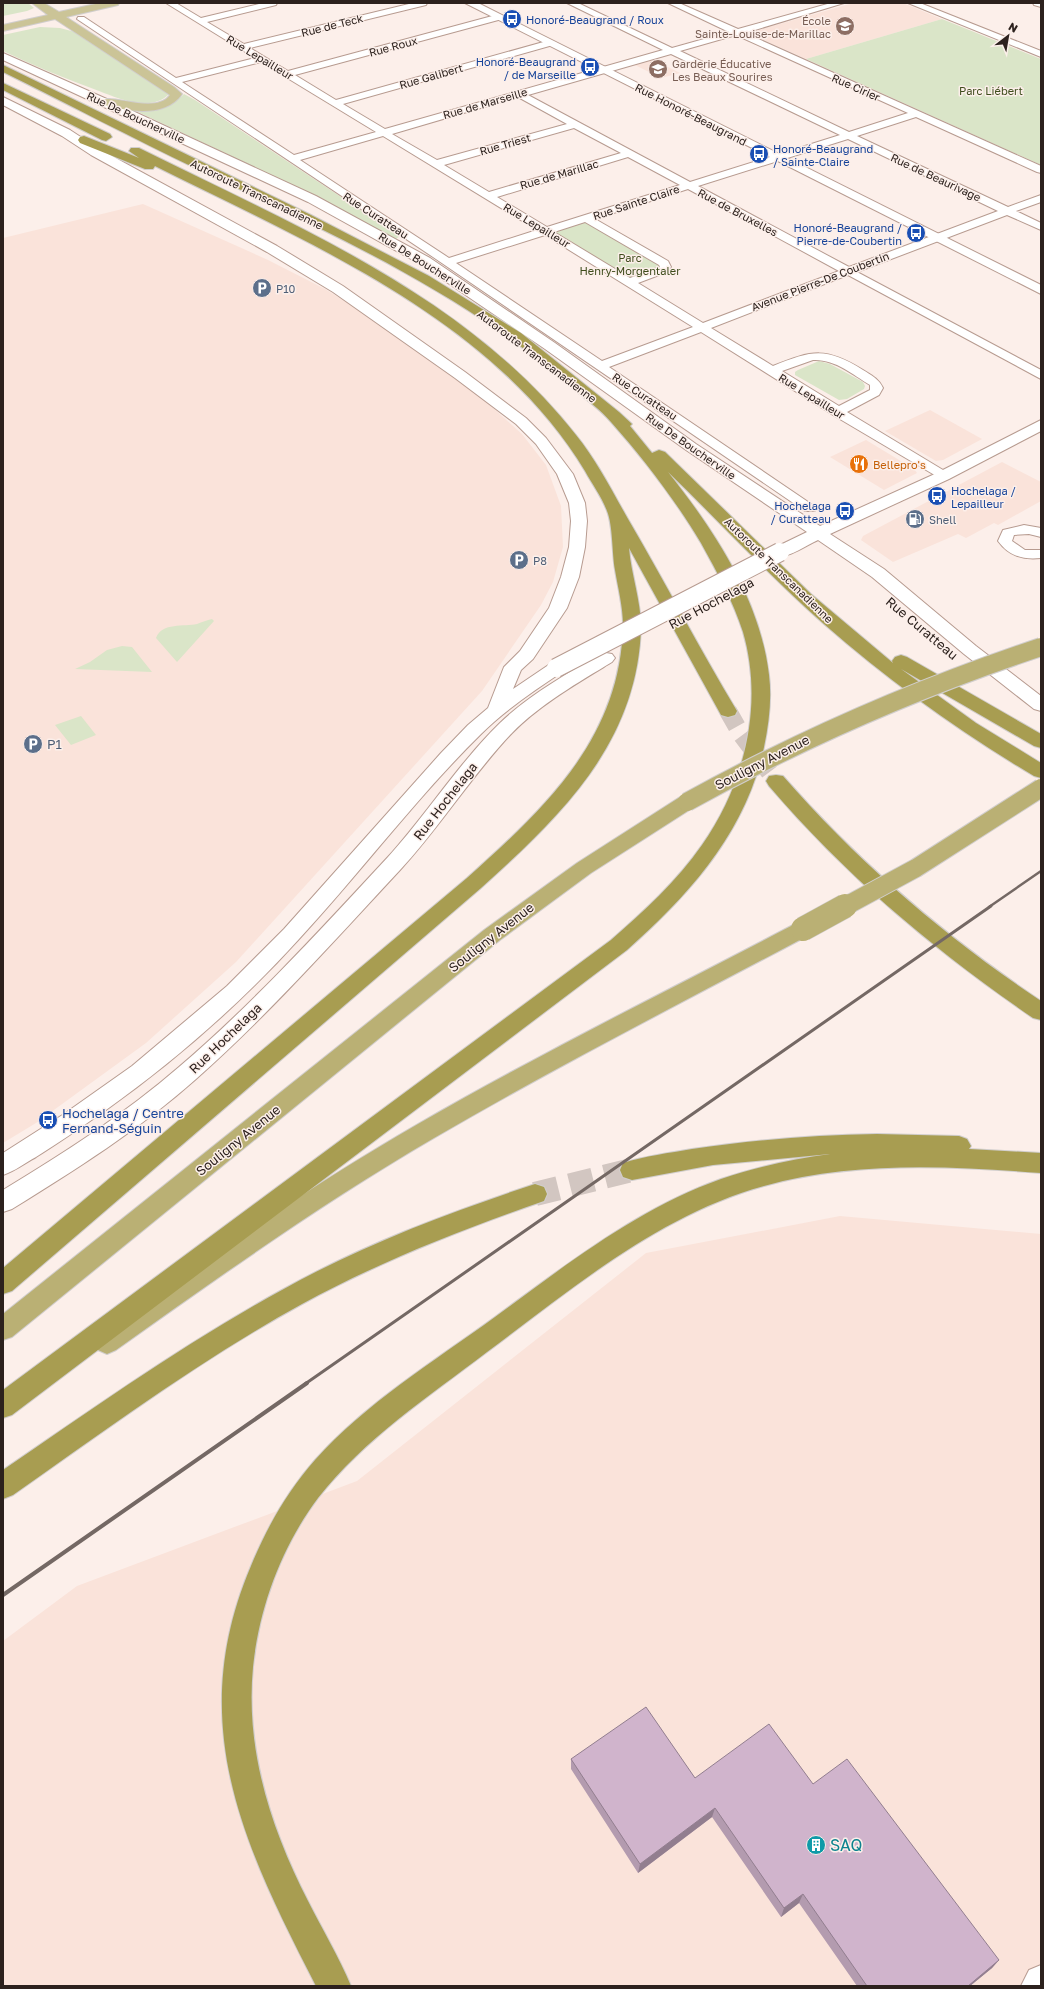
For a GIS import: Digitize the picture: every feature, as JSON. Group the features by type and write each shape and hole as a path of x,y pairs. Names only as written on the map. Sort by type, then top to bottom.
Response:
{"highway":[{"path":"22,66 107,112 156,145"},
{"name":"Autoroute Transcanadienne","path":"3,68 156,145 341,234 442,288 525,343 573,380 674,469 855,642 928,698 974,730 1041,772"},
{"name":"Autoroute Transcanadienne","path":"3,86 314,241 379,277 445,319 483,348 525,386 564,430 585,459 728,711"},
{"path":"66,133 216,192"},
{"path":"3,1406 240,1226 619,945 681,888 708,853 728,820 750,771 756,749 761,706 759,665 747,618 726,571 692,514 614,415"},
{"path":"3,1283 480,878 532,830 570,788 596,751 611,724 625,686 630,663 632,615 624,577 616,512"},
{"path":"756,549 844,621 888,652 947,690 1041,742"},
{"name":"Souligny Avenue","path":"3,1329 492,935 584,868 687,802 754,765 848,719 932,684 1041,648"},
{"path":"776,781 829,841 903,911 969,962 1041,1012"},
{"path":"3,1415 249,1242 425,1132 524,1076 916,868 1041,788"},
{"path":"632,1170 745,1151 848,1143 931,1144 1041,1153"},
{"path":"334,1986 290,1901 260,1833 250,1803 242,1770 236,1701 238,1667 244,1635 252,1602 262,1572 289,1518 324,1470 367,1427 482,1341 634,1232 686,1204 712,1193 767,1175 849,1162 960,1159 1041,1163"},
{"path":"3,1486 168,1374 303,1291 349,1268 424,1234 535,1194"}],"main road":[{"path":"37,3 176,94 174,98 168,102 147,107 105,102"},
{"path":"3,28 85,3"},
{"path":"3,22 114,3"},
{"name":"Rue Honoré-Beaugrand","path":"470,3 1041,290"},
{"path":"3,32 38,25 72,26"},
{"name":"Rue De Boucherville","path":"3,56 22,66 105,102 325,206 425,261 550,346 823,541"},
{"path":"3,100 66,133 95,152 267,246 344,293 460,374 521,421 541,441 560,466 577,503 579,530 574,564 565,592 552,618 527,654 512,667 497,710"},
{"name":"Rue Hochelaga","path":"3,1165 81,1114 139,1071 218,1006 264,963 456,750 497,710 787,556 823,541 866,526 943,476 1041,425"},
{"name":"Rue Curatteau","path":"823,541 878,573 980,658 1041,705"},
{"name":"Rue Curatteau","path":"823,541 862,578 978,674 1011,697 1041,714"},
{"path":"527,654 532,669 556,678"},
{"name":"Rue Hochelaga","path":"3,1202 57,1169 142,1110 204,1059 274,991 398,860 496,738 526,710 556,678"},
{"path":"1038,1986 1041,1982"}],"street":[{"name":"Rue Lepailleur","path":"170,3 546,231 837,412 943,476"},
{"path":"198,21 273,3"},
{"name":"Rue de Teck","path":"242,47 423,3"},
{"name":"Rue de Beaurivage","path":"571,3 1041,227"},
{"path":"676,5 695,3"},
{"name":"Rue de Marseille","path":"292,159 840,3"},
{"path":"912,3 1040,53"},
{"path":"1037,3 1041,4"},
{"name":"Rue Cirier","path":"676,5 1041,170"},
{"name":"Rue Roux","path":"287,74 499,18"},
{"name":"Rue Curatteau","path":"80,19 447,262 810,508"},
{"name":"Rue Galibert","path":"336,103 550,43"},
{"path":"176,82 262,59"},
{"name":"Rue de Bruxelles","path":"519,94 1041,376"},
{"name":"Rue Sainte Claire","path":"447,262 916,114"},
{"name":"Rue Triest","path":"435,164 576,124"},
{"name":"Rue de Marillac","path":"488,196 630,154"},
{"name":"Avenue Pierre-De Coubertin","path":"600,366 700,326 1041,198"},
{"path":"586,218 664,263 666,267 663,270 629,282"},
{"path":"772,371 812,356 822,356 831,358 875,383 877,388 875,392 837,412"},
{"path":"1041,533 1028,529 1013,530 1008,533 1005,541 1007,546 1018,552 1033,555 1041,554"}],"shaded area":[{"name":"École Sainte-Louise-de-Marillac","path":"853,3 903,3 942,19 806,59 748,33"},
{"name":"Garderie Éducative Les Beaux Sourires","path":"654,60 680,73 661,78 635,65"},
{"path":"143,204 268,260 325,289 385,326 482,398 522,434 546,465 561,506 563,547 553,582 541,605 482,691 236,962 146,1043 36,1123 3,1143 3,238"},
{"path":"930,410 982,439 943,460 936,461 885,431"},
{"path":"866,440 914,469 917,473 884,490 830,457"},
{"path":"1002,462 1041,482 1041,501 998,525 994,523 966,538 958,534 893,562 861,540 863,536"},
{"path":"840,1216 1041,1234 1041,1986 3,1986 3,1641 77,1586 357,1481 646,1253"}],"green space":[{"path":"3,3 28,3 34,8 3,16"},
{"name":"Parc Liébert","path":"942,19 1041,59 1041,165 806,59"},
{"path":"40,27 60,28 75,32 168,92 168,95 159,101 151,103 140,103 124,100 63,77 3,51 3,35"},
{"path":"184,94 400,236 396,239 288,183 136,111 167,105"},
{"name":"Parc Henry-Morgentaler","path":"586,218 666,267 629,282 546,231"},
{"path":"819,361 830,364 863,382 865,386 864,389 847,399 839,400 795,375 795,372 798,370"},
{"path":"212,619 214,621 177,662 156,638 163,629 168,627 192,625"},
{"path":"122,646 132,647 152,672 75,669 90,662 107,650"},
{"path":"81,716 96,735 71,745 55,725"}],"building":[{"name":"SAQ","path":"646,1707 695,1778 769,1724 813,1784 847,1759 999,1960 968,1986 867,1986 803,1894 784,1908 715,1808 640,1864 571,1759"}],"tunnel":[{"path":"728,711 741,734 776,781"},
{"path":"535,1194 632,1170"}],"railway":[{"path":"989,907 1041,871"},
{"path":"305,1384 991,906"},
{"path":"3,1595 307,1383"}],"place":[{"name":"Honoré-Beaugrand / Roux","path":"512,19"},
{"name":"École Sainte-Louise-de-Marillac","path":"845,26"},
{"name":"Honoré-Beaugrand / de Marseille","path":"590,67"},
{"name":"Garderie Éducative Les Beaux Sourires","path":"658,69"},
{"name":"Honoré-Beaugrand / Sainte-Claire","path":"759,154"},
{"name":"Honoré-Beaugrand / Pierre-de-Coubertin","path":"916,233"},
{"name":"P10","path":"262,288"},
{"name":"Bellepro's","path":"859,464"},
{"name":"Hochelaga / Lepailleur","path":"937,496"},
{"name":"Hochelaga / Curatteau","path":"845,511"},
{"name":"Shell","path":"915,519"},
{"name":"P8","path":"519,560"},
{"name":"P1","path":"33,744"},
{"name":"Hochelaga / Centre Fernand-Séguin","path":"48,1120"},
{"name":"SAQ","path":"816,1845"}]}
